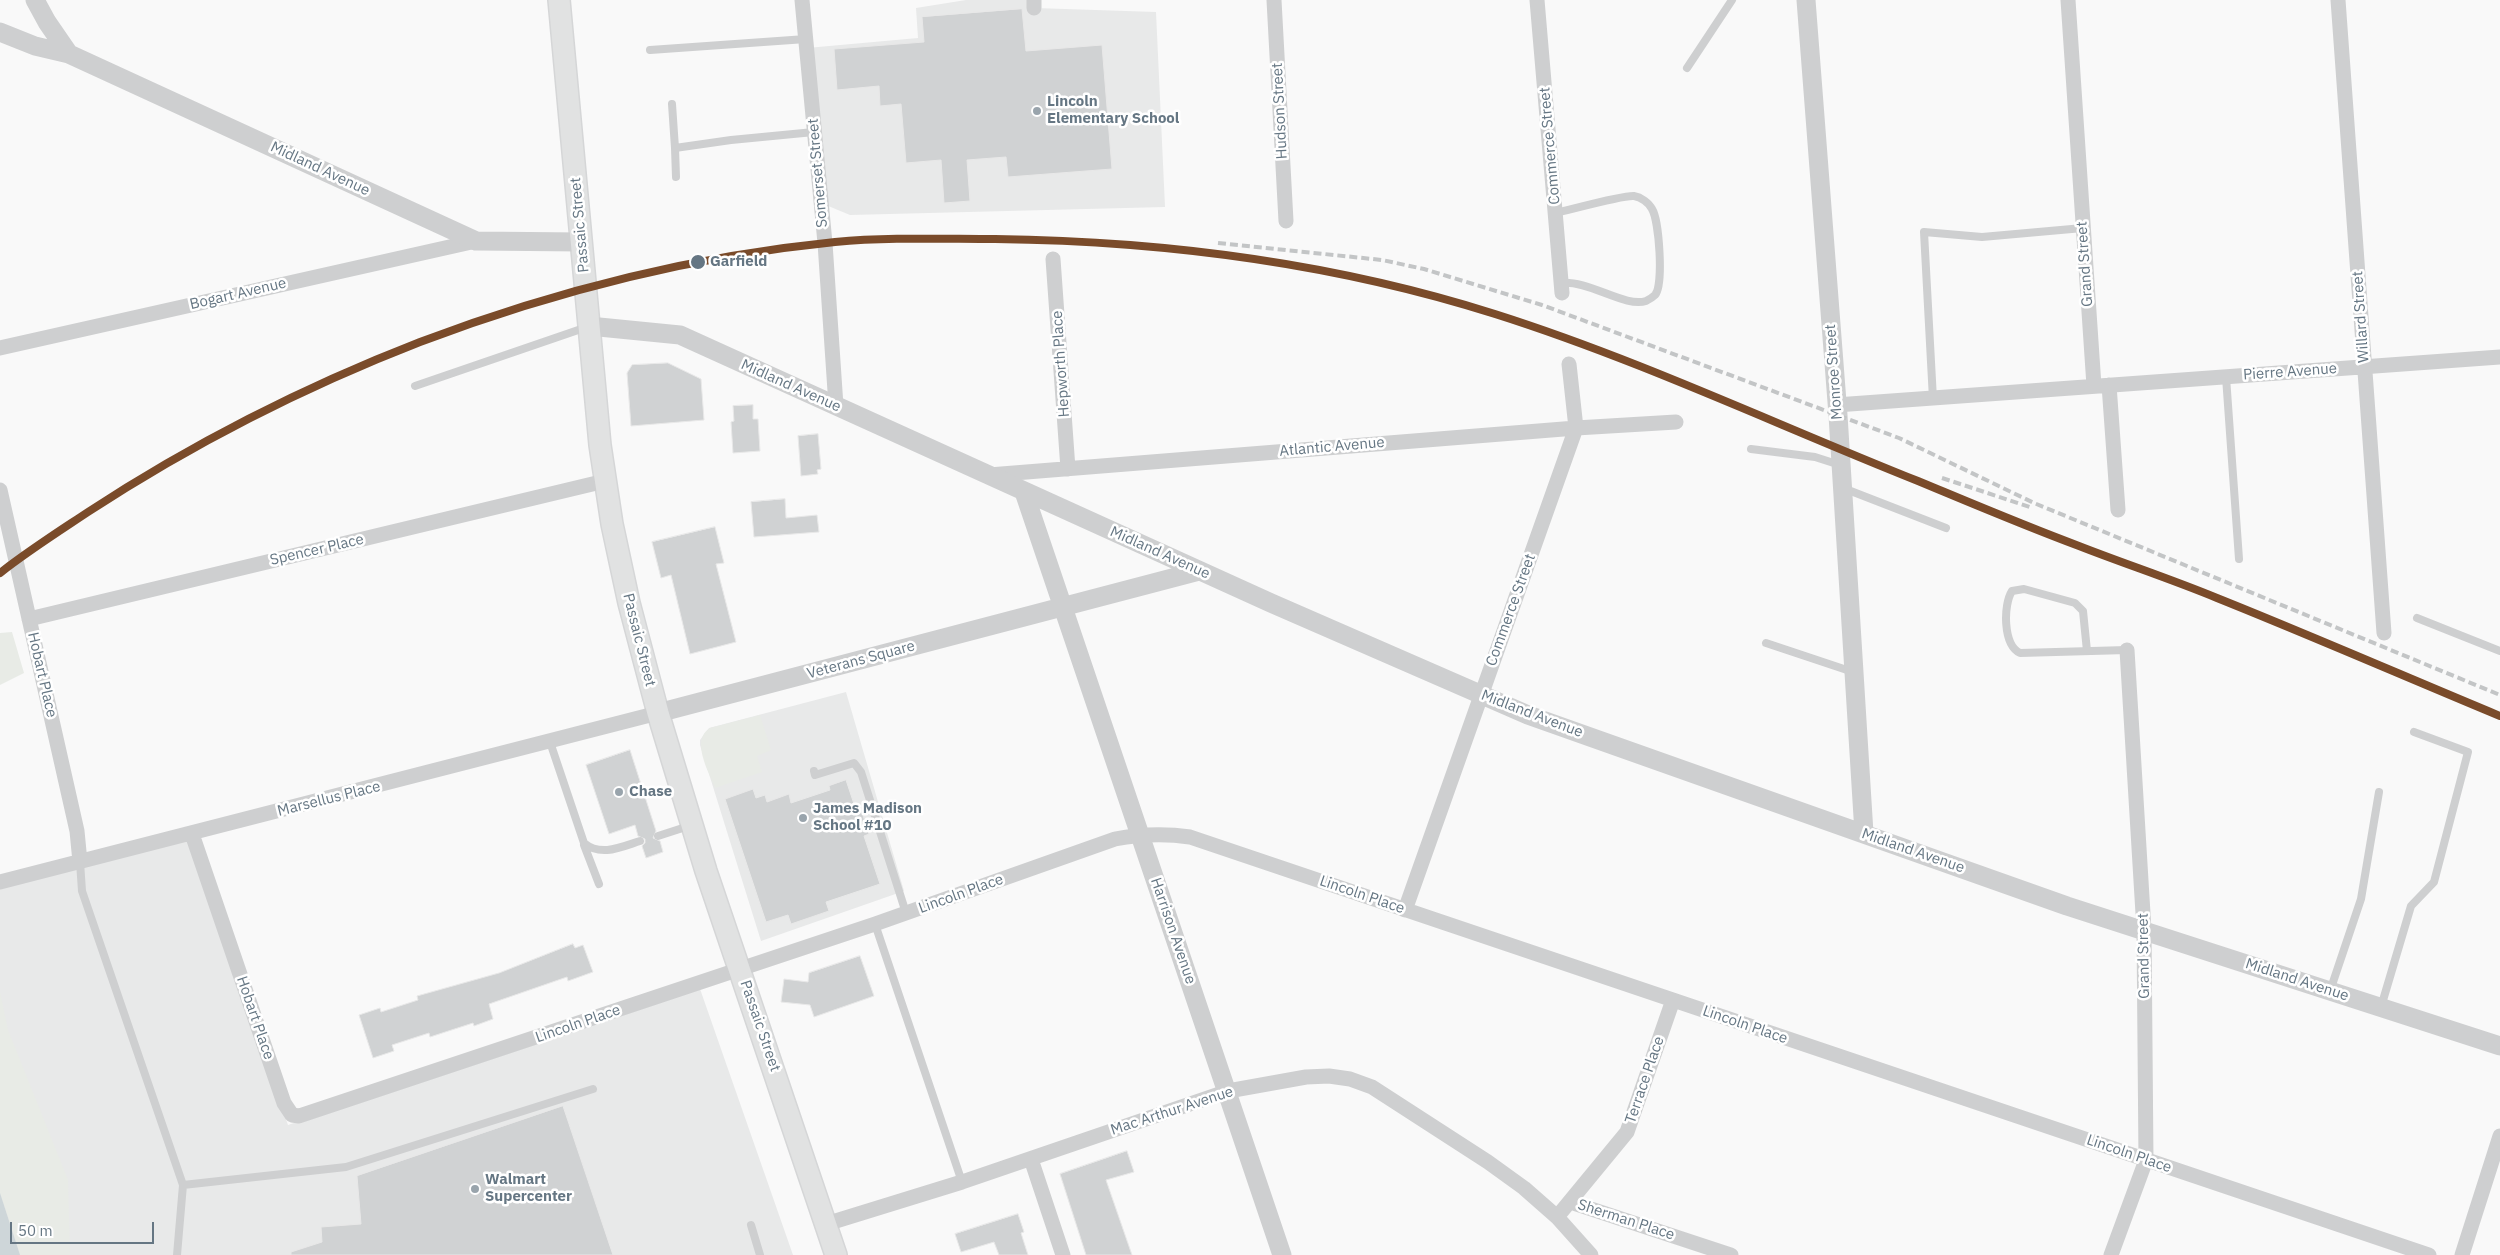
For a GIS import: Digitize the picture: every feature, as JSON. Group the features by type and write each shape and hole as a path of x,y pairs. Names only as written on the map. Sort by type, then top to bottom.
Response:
{"main road":[{"name":"Passaic Street","path":"559,0 605,481 629,603 658,713 693,825 836,1255"}],"street":[{"name":"Midland Avenue","path":"35,0 46,22 69,54"},
{"name":"Somerset Street","path":"802,0 825,243 836,406"},
{"name":"Hudson Street","path":"1274,0 1286,221"},
{"name":"Commerce Street","path":"1538,0 1562,288"},
{"name":"Monroe Street","path":"1806,0 1842,488 1864,834"},
{"name":"Grand Street","path":"2068,0 2094,386"},
{"name":"Willard Street","path":"2338,0 2384,633"},
{"name":"Midland Avenue","path":"0,32 35,46 69,54 476,241 581,242"},
{"name":"Bogart Avenue","path":"0,348 476,241"},
{"name":"Hepworth Place","path":"1053,259 1068,468"},
{"name":"Midland Avenue","path":"589,326 680,335 1199,571 1528,715 1864,834 2144,930 2500,1046"},
{"name":"Pierre Avenue","path":"2110,385 2500,357"},
{"name":"Commerce Street","path":"1405,910 1576,428 1569,364"},
{"path":"1836,405 2110,385 2118,510"},
{"name":"Atlantic Avenue","path":"987,475 1576,428 1676,422"},
{"name":"Spencer Place","path":"29,619 605,481"},
{"name":"Hobart Place","path":"0,490 77,831 80,862"},
{"path":"1024,492 1063,608"},
{"name":"Veterans Square","path":"658,713 1199,571"},
{"name":"Harrison Avenue","path":"1063,608 1282,1255"},
{"name":"Grand Street","path":"2111,1255 2146,1160 2144,930 2127,650"},
{"name":"Marsellus Place","path":"0,882 658,713"},
{"name":"Lincoln Place","path":"292,1115 307,1115 874,924 1115,839 1140,834 1163,833 1190,837 2429,1255"},
{"name":"Hobart Place","path":"192,834 284,1103 292,1115"},
{"name":"Terrace Place","path":"1570,1202 1627,1132 1673,1000"},
{"name":"Mac Arthur Avenue","path":"826,1224 962,1182 1228,1091 1306,1077 1329,1076 1350,1079 1372,1087 1488,1162 1524,1188 1557,1217 1591,1255"},
{"path":"2462,1255 2500,1136"},
{"path":"1032,1158 1063,1255"},
{"name":"Sherman Place","path":"1557,1217 1570,1202 1731,1255"}],"lane":[{"path":"1687,68 1732,0"},
{"path":"650,50 806,39"},
{"path":"672,104 676,177"},
{"path":"675,148 731,140 814,132"},
{"path":"1555,213 1634,196 1648,203 1653,209 1658,238 1659,287 1656,295 1647,300 1631,302 1585,284 1562,288"},
{"path":"1933,399 1924,232 1982,237 2083,228"},
{"path":"415,386 589,326"},
{"path":"2226,377 2239,559"},
{"path":"1752,449 1814,457 1840,464"},
{"path":"1842,488 1946,528"},
{"path":"2087,651 2083,610 2075,603 2024,589 2012,591 2007,600 2008,640 2015,651 2020,653 2127,650"},
{"path":"2417,618 2500,651"},
{"path":"1766,643 1853,672"},
{"path":"2381,1007 2411,906 2434,882 2468,752 2414,732"},
{"path":"550,742 599,884"},
{"path":"814,770 815,775 854,763 861,772 906,913"},
{"path":"2330,991 2360,899 2379,792"},
{"path":"658,836 693,825"},
{"path":"584,843 597,850 607,851 640,841"},
{"path":"80,862 82,891 183,1185 177,1255"},
{"path":"874,924 962,1182"},
{"path":"183,1185 346,1167 593,1088"},
{"path":"750,1225 760,1255"}],"shaded area":[{"path":"966,0 1034,0 1035,8 1156,12 1165,207 850,215 821,203 807,48 918,38 916,8"},
{"path":"12,632 24,673 0,685 0,633"},
{"name":"James Madison School #10","path":"846,692 904,891 761,941 700,740 709,728"},
{"path":"760,715 771,750 757,756 762,772 715,788 701,748 704,733 710,728"},
{"path":"189,840 288,1125 699,986 793,1255 0,1255 0,885"},
{"path":"0,992 8,1030 68,1180 70,1255 20,1255 0,1193"},
{"path":"0,1193 20,1255 0,1255"}],"building":[{"path":"1022,9 1026,51 1102,45 1112,169 1008,177 1006,157 967,160 970,201 944,203 941,160 906,163 901,104 880,106 879,86 837,90 834,49 924,42 922,17"},
{"path":"668,363 701,379 704,420 631,426 627,373 632,365"},
{"path":"753,405 753,419 758,419 760,451 733,453 731,422 734,421 733,406"},
{"path":"818,434 821,469 817,470 818,474 801,476 798,436"},
{"path":"785,499 786,518 817,515 819,532 754,537 751,502"},
{"path":"715,527 724,563 716,564 736,642 690,654 671,575 661,578 652,542"},
{"name":"Chase","path":"630,750 656,831 653,838 660,841 663,852 646,858 642,846 645,843 645,839 638,836 635,825 609,834 586,765"},
{"path":"846,780 856,810 861,809 869,834 864,836 880,884 826,902 829,911 791,924 788,915 766,922 725,799 753,789 756,798 765,795 767,802 789,794 791,803 830,790 829,786"},
{"path":"573,944 575,948 583,945 593,972 568,981 567,977 489,1004 493,1019 474,1026 473,1023 430,1037 429,1033 392,1045 394,1051 373,1058 359,1015 380,1008 381,1012 418,1000 417,996 499,973"},
{"path":"860,956 874,996 814,1017 810,1005 781,1002 784,979 808,982 809,973"},
{"name":"Walmart Supercenter","path":"563,1106 613,1255 291,1255 291,1252 322,1242 321,1227 361,1224 357,1176"},
{"path":"1127,1151 1134,1172 1106,1180 1132,1255 1086,1255 1060,1174"},
{"path":"1018,1214 1024,1232 1021,1233 1028,1255 999,1255 994,1242 961,1252 955,1234"}],"railway":[{"path":"1218,243 1382,260 1424,269 1542,305 1899,438 2034,503 2500,695"},
{"path":"1942,478 2030,507"}],"transit line":[{"path":"0,573 43,542 127,487 249,418 334,378 420,342 521,307 572,292 624,278 729,256 855,240 995,239 1122,244 1185,250 1311,268 1434,296 1549,332 1655,372 2018,522 2253,612 2500,716"}],"place":[{"name":"Lincoln Elementary School","path":"1037,111"},
{"name":"Garfield","path":"698,262"},
{"name":"Chase","path":"619,792"},
{"name":"James Madison School #10","path":"803,818"},
{"name":"Walmart Supercenter","path":"475,1189"}]}
